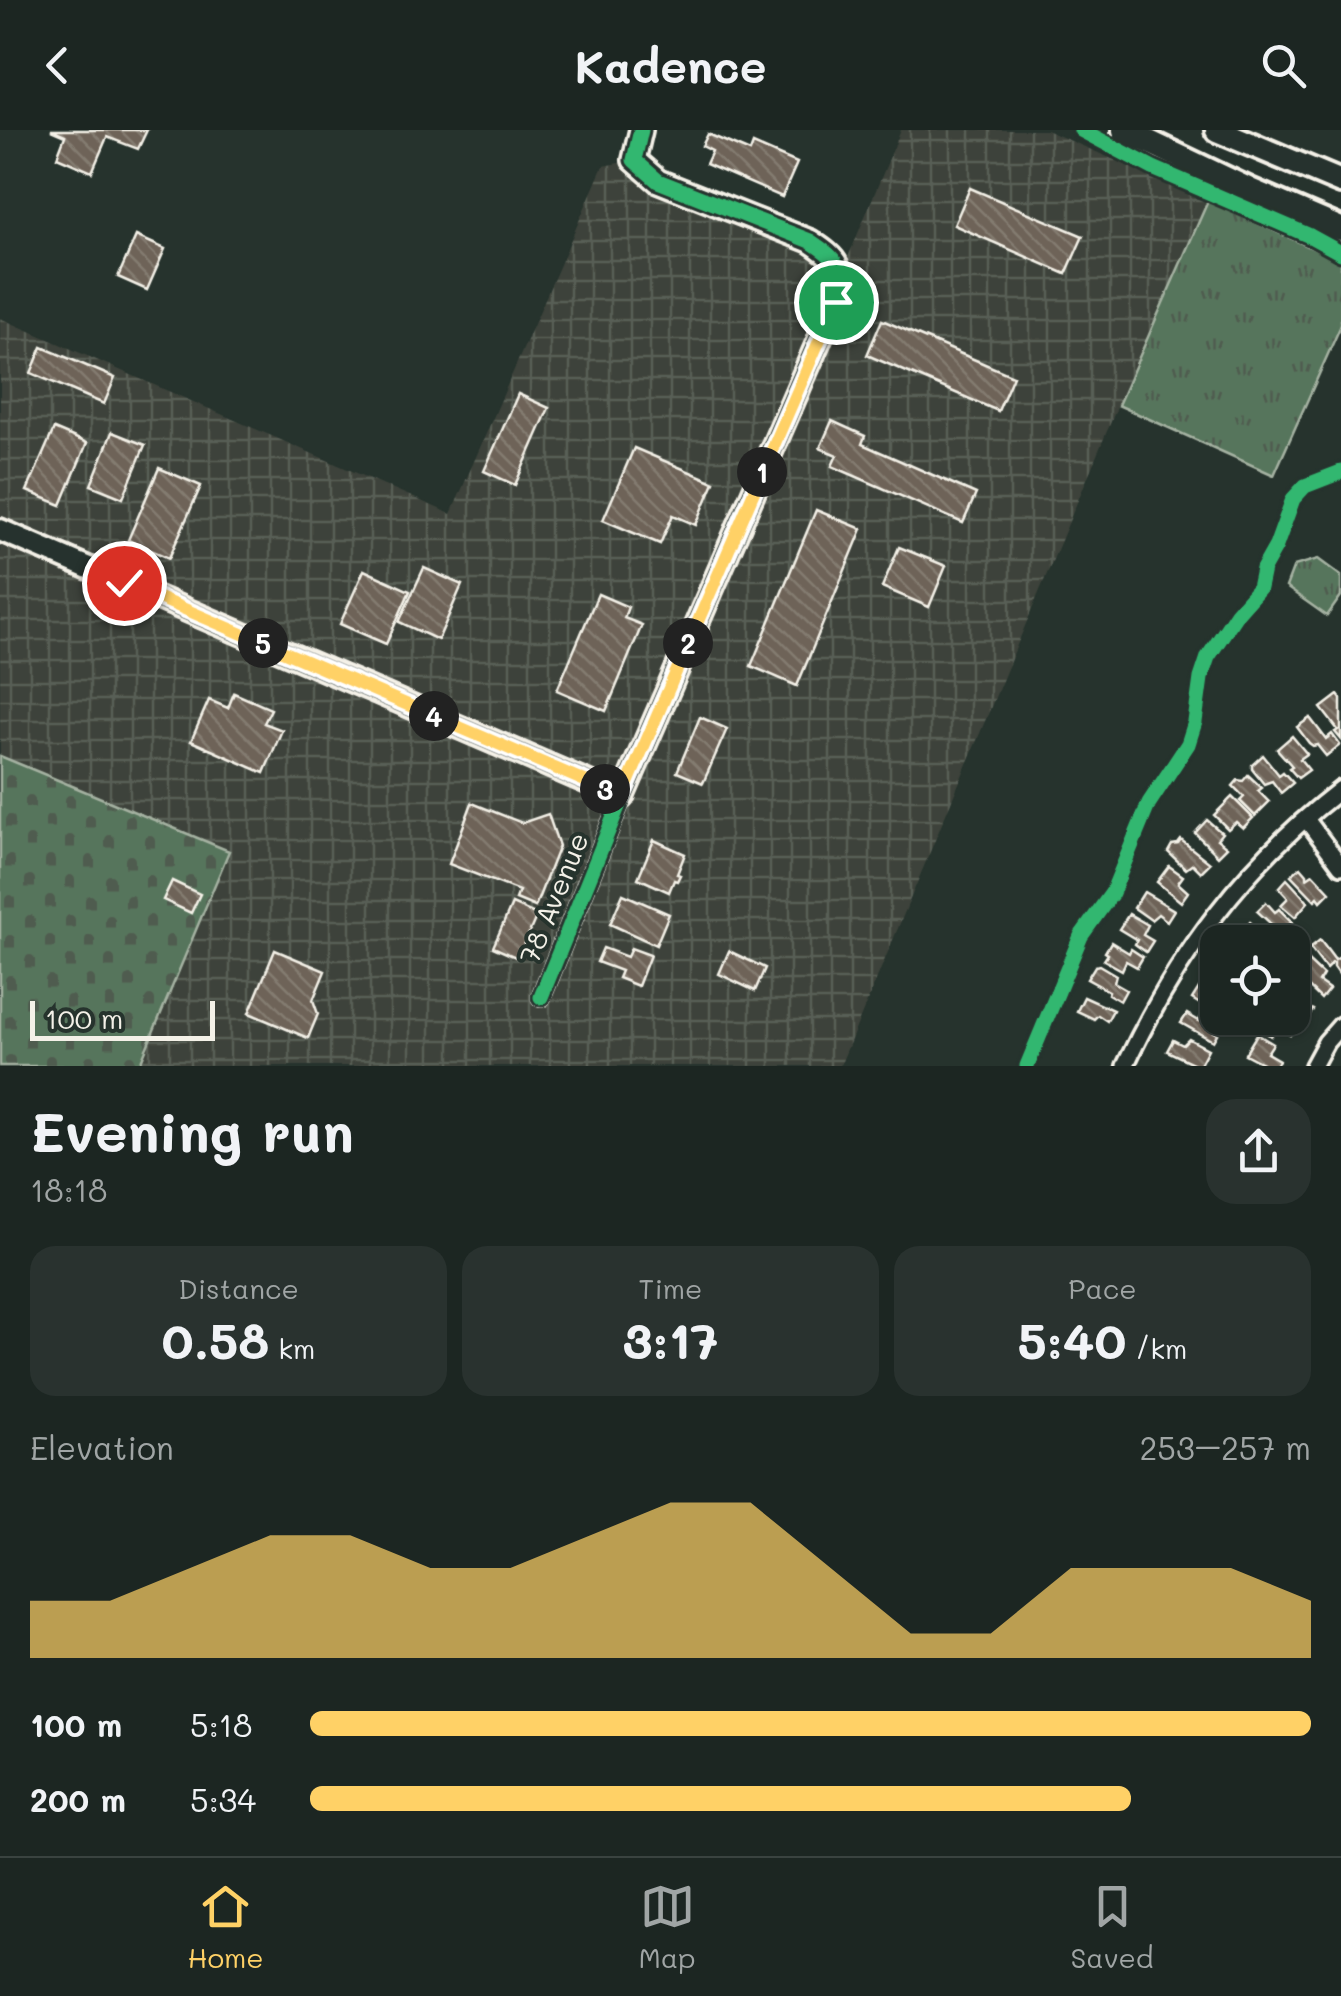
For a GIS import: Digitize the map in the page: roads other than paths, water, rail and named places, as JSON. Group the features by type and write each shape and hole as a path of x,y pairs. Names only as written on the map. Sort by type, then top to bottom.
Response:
{"main road":[{"path":"1124,130 1341,229"},
{"path":"1217,130 1341,182"},
{"path":"1214,173 1341,210"}],"street":[{"name":"78 Avenue","path":"540,997 836,302 841,275 832,256 810,241 658,181 634,160 641,130"},
{"path":"0,530 622,797"},
{"path":"1125,1066 1161,993 1209,922 1262,859 1341,790"},
{"path":"1306,818 1341,866"},
{"path":"1313,1066 1341,1025"}]}
